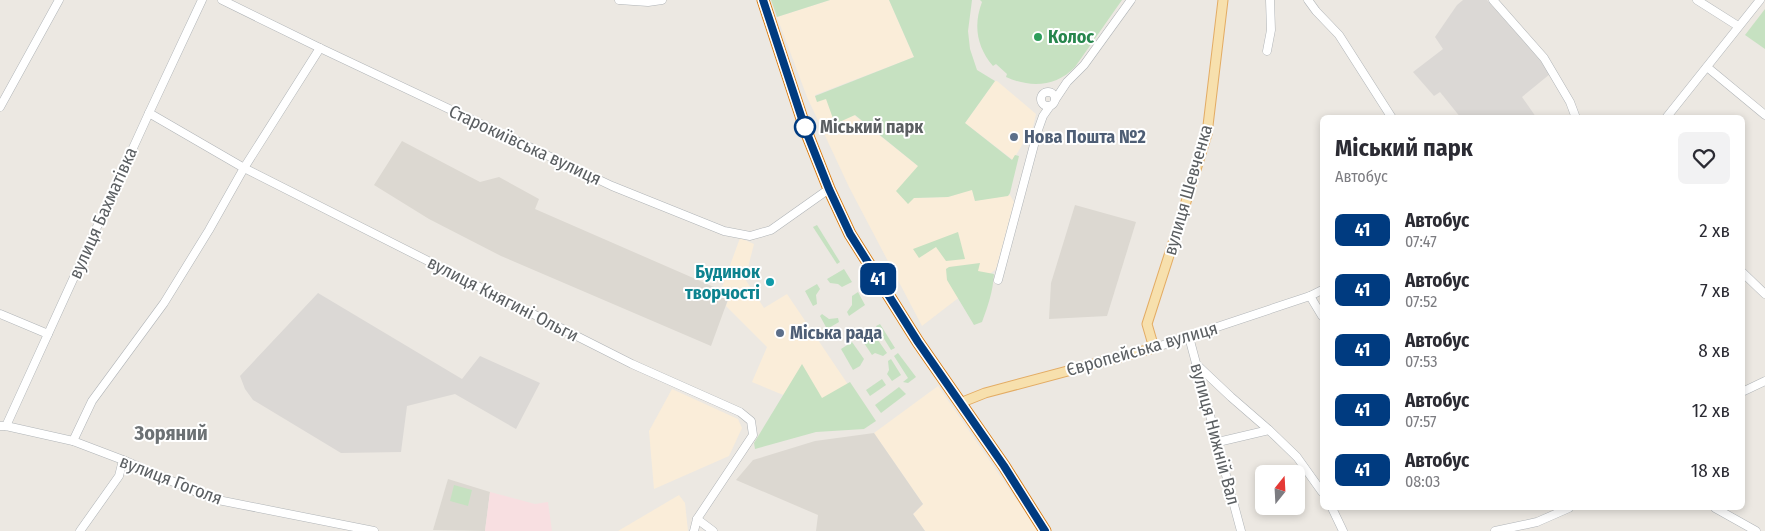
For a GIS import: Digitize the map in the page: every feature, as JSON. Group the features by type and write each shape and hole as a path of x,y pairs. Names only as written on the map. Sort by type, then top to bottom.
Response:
{"highway":[{"path":"763,0 806,131 829,189 850,234 918,342 1004,466 1045,531"}],"main road":[{"name":"вулиця Шевченка","path":"1154,348 1147,324 1207,134 1223,0"},
{"name":"Європейська вулиця","path":"960,403 985,393 1154,348"}],"street":[{"path":"0,107 59,0"},
{"name":"вулиця Бахматівка","path":"3,426 48,334 202,0"},
{"name":"Старокиївська вулиця","path":"222,0 612,186 724,232 750,236 771,230 829,189"},
{"path":"619,0 648,2 662,0"},
{"path":"1049,103 1084,65 1131,0"},
{"path":"1267,51 1271,30 1270,0"},
{"path":"1308,0 1339,35 1390,115"},
{"path":"1493,0 1544,58 1570,102 1575,115"},
{"path":"1697,0 1738,26"},
{"path":"1668,115 1760,0"},
{"path":"73,441 92,401 164,303 244,168 320,48"},
{"path":"1707,67 1765,115"},
{"path":"1049,103 1041,100 1042,96 1067,82"},
{"path":"998,280 1038,130 1054,95 1048,92"},
{"name":"вулиця Княгині Ольги","path":"149,113 244,168 632,364 740,412 751,421 753,435 697,519"},
{"path":"1745,275 1765,294"},
{"name":"Європейська вулиця","path":"1154,348 1320,291"},
{"path":"1310,296 1320,313"},
{"path":"0,314 48,334"},
{"name":"вулиця Нижній Вал","path":"1189,337 1241,531"},
{"path":"1196,363 1298,457 1320,489"},
{"path":"1745,391 1765,381"},
{"name":"вулиця Гоголя","path":"3,426 73,441 123,460 213,499 374,531"},
{"path":"1218,442 1269,430"},
{"path":"80,531 119,476 123,460"},
{"path":"1333,510 1343,531"},
{"path":"1495,531 1537,522 1564,510"},
{"path":"1718,510 1743,527 1756,531"},
{"path":"694,531 697,519 713,531"}],"shaded area":[{"path":"830,0 889,0 914,57 815,95 817,101 826,98 854,115 918,166 914,198 948,197 972,189 975,201 1010,195 1014,202 996,269 922,326 849,187 807,97 777,17"},
{"path":"1463,0 1487,0 1542,62 1550,74 1522,97 1535,115 1459,115 1440,92 1434,96 1413,72 1443,49 1435,37 1457,5"},
{"path":"995,81 1036,114 1033,127 1013,160 965,123"},
{"path":"402,141 480,182 499,177 539,199 535,209 730,294 711,346 501,256 429,219 374,185"},
{"path":"1075,205 1136,222 1107,316 1049,319 1051,283"},
{"path":"740,238 754,244 745,279 764,308 787,294 849,386 810,406 752,382 767,347 726,306 730,294 721,290"},
{"path":"318,293 462,379 480,356 540,383 516,429 455,394 407,406 401,452 341,453 253,400 245,389 240,376"},
{"path":"938,386 1037,531 925,531 913,514 923,504 874,433"},
{"path":"672,389 738,419 742,428 729,456 654,489 649,431"},
{"path":"874,433 923,504 913,514 925,531 816,531 818,515 736,480 753,460 815,441"},
{"path":"448,479 490,492 485,531 433,530"},
{"path":"490,492 535,504 548,502 552,531 485,531"},
{"path":"679,495 685,503 688,531 618,531"}],"green space":[{"path":"771,0 830,0 777,17"},
{"path":"889,0 972,0 968,31 970,49 977,70 995,81 965,123 1012,160 1015,155 1019,156 1008,196 975,201 972,190 948,197 914,198 908,204 896,191 918,166 855,115 835,124 826,99 817,102 815,96 914,57"},
{"name":"Колос","path":"980,0 1122,0 1075,67 1068,74 1051,82 1033,84 1015,81 1006,77 1007,74 996,64 993,66 988,59 978,36 978,19 982,2"},
{"path":"1765,9 1765,49 1745,35"},
{"path":"817,225 840,262 837,264 813,227"},
{"path":"958,232 965,259 946,261 936,247 919,258 913,249"},
{"path":"980,263 978,271 994,274 990,298 982,322 974,325 947,280 946,269"},
{"path":"844,269 852,282 842,287 838,284 830,283 827,279"},
{"path":"817,284 820,289 816,295 817,304 813,306 805,291"},
{"path":"858,292 865,305 849,316 847,312 852,305 852,296"},
{"path":"822,314 829,319 838,318 839,322 827,329 820,316"},
{"path":"880,324 895,348 891,350 876,326"},
{"path":"871,330 887,353 883,356 875,353 872,355 860,337"},
{"path":"852,342 864,359 860,366 853,370 841,349"},
{"path":"898,353 916,377 908,383 903,382 908,378 894,356"},
{"path":"891,359 901,375 892,381 887,374 889,370 888,361"},
{"path":"802,364 822,398 850,382 876,421 864,429 816,432 755,449 754,443"},
{"path":"882,379 886,385 870,396 866,390"},
{"path":"899,387 906,394 881,413 875,405"},
{"path":"454,485 472,490 468,506 450,501"}],"bus line":[{"name":"41","path":"763,0 806,131 829,189 850,234 918,342 1039,518 1045,531"}],"place":[{"name":"Колос","path":"1038,37"},
{"name":"Міський парк","path":"805,127"},
{"name":"Нова Пошта №2","path":"1014,137"},
{"name":"Будинок творчості","path":"770,282"},
{"name":"Міська рада","path":"780,333"}],"district":[{"name":"Зоряний","path":"171,433"}]}
